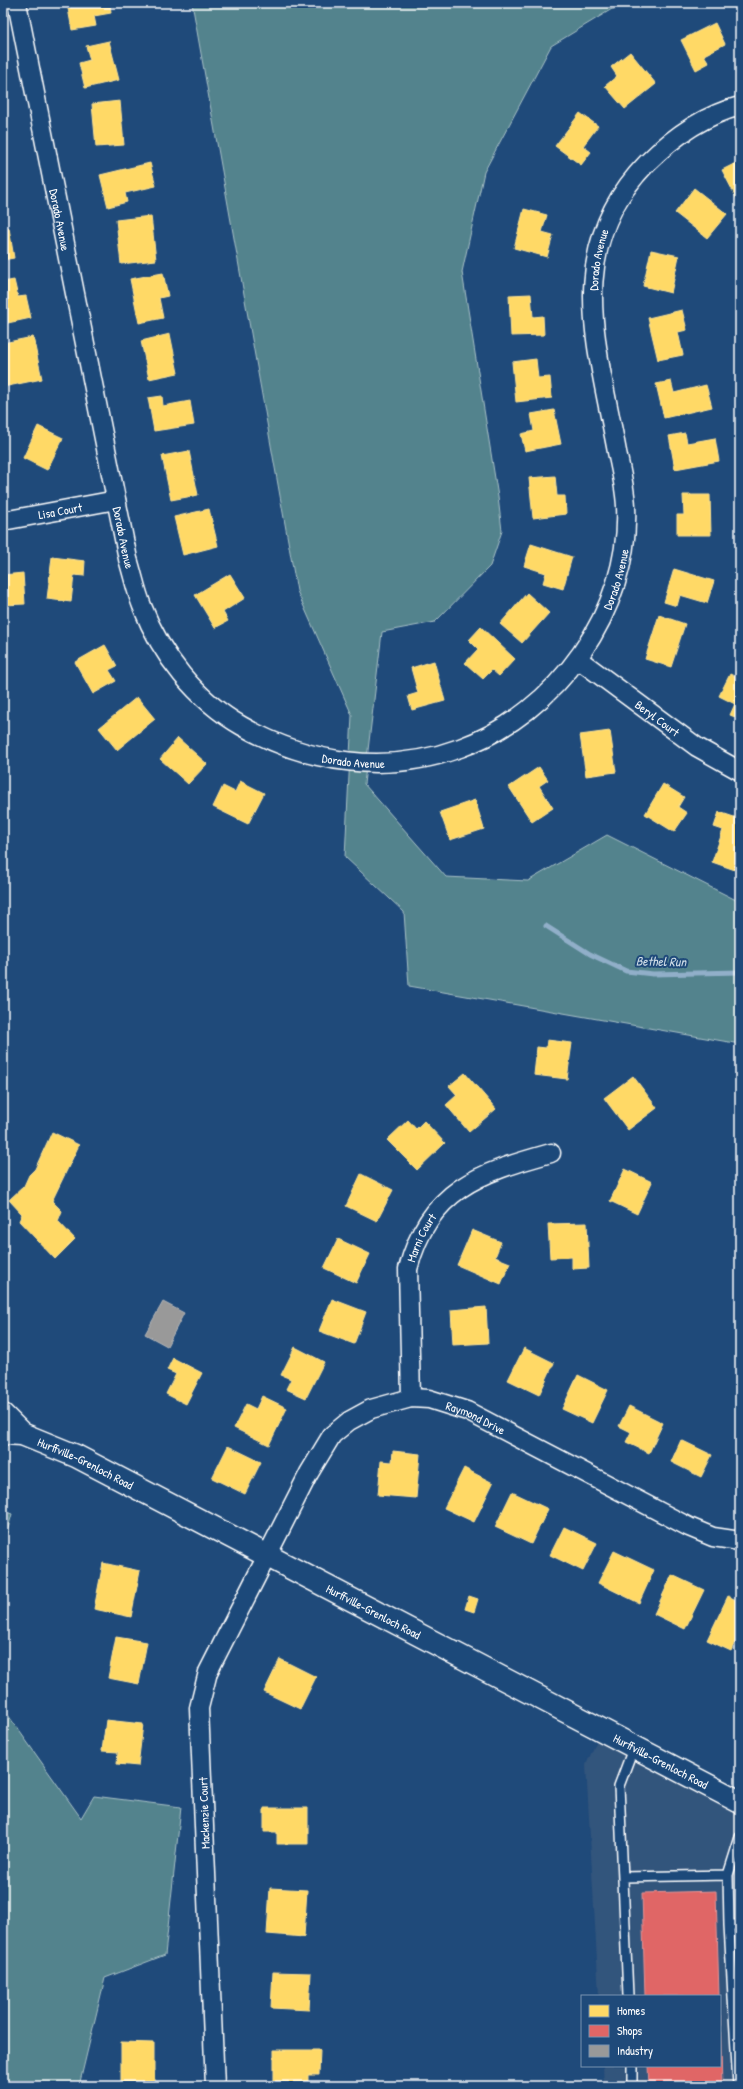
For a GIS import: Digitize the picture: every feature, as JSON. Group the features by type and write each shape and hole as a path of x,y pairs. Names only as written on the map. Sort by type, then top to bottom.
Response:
{"main road":[{"path":"3,1415 13,1434"},
{"name":"Hurffville-Grenloch Road","path":"13,1434 76,1456 740,1802"}],"street":[{"name":"Dorado Avenue","path":"17,3 128,559 142,607 166,653 177,669 198,692 238,724 270,740 296,750 333,760 358,763 407,761 446,753 486,737 527,712 554,688 578,659 596,628 614,586 620,565 626,525 625,493 592,306 593,273 600,240 615,204 641,170 656,154 688,129 728,109 740,106"},
{"name":"Lisa Court","path":"3,522 116,500"},
{"name":"Beryl Court","path":"578,659 697,747 740,771"},
{"name":"Marni Court","path":"411,1398 408,1269 411,1255 425,1226 434,1212 464,1185 482,1175 551,1153"},
{"name":"Raymond Drive","path":"268,1556 312,1466 332,1435 349,1421 371,1409 411,1398 429,1399 467,1411 689,1527 713,1536 740,1541"},
{"name":"Mackenzie Court","path":"215,2086 199,1708 208,1672 268,1556"}],"lane":[{"path":"628,1995 619,1786 634,1746"},
{"path":"738,2086 729,1925 728,1875 740,1837"},
{"path":"623,1877 728,1875"},
{"path":"729,1925 740,1925"},
{"path":"632,2067 632,2086"}],"shaded area":[{"path":"602,1729 740,1802 740,2086 604,2086 603,2067 721,2067 721,1995 599,1995 586,1765"}],"green space":[{"path":"192,3 678,3 612,9 551,46 484,172 462,272 498,497 502,531 490,566 435,622 382,632 364,784 446,877 528,881 607,835 740,902 740,1044 409,986 404,912 345,857 352,715 297,591"},
{"path":"3,1511 12,1514 3,1547"},
{"path":"3,1708 81,1818 94,1796 181,1807 165,1955 105,1978 79,2086 3,2086"}],"building: Homes":[{"path":"67,3 110,3 111,13 94,16 96,26 72,30"},
{"path":"715,23 725,44 704,55 709,63 696,70 681,40"},
{"path":"109,41 119,80 85,88 79,63 90,60 86,46"},
{"path":"630,52 656,84 625,109 605,86 617,76 611,67"},
{"path":"120,101 124,145 96,147 92,104"},
{"path":"580,113 598,126 583,146 591,152 581,165 555,146"},
{"path":"740,161 740,200 738,201 722,170"},
{"path":"150,163 156,186 125,193 127,202 108,207 100,175"},
{"path":"3,181 7,199 3,200"},
{"path":"694,188 727,214 707,238 675,213"},
{"path":"524,209 547,215 542,232 553,235 547,257 514,248"},
{"path":"151,216 156,260 121,264 116,220"},
{"path":"3,228 9,228 14,258 3,260"},
{"path":"651,250 679,256 671,293 643,286"},
{"path":"163,273 168,296 159,298 163,318 139,323 130,279"},
{"path":"14,280 18,297 26,296 31,318 3,324 3,282"},
{"path":"531,294 533,317 543,316 544,335 511,336 509,295"},
{"path":"682,310 687,330 678,332 683,355 658,360 648,318"},
{"path":"170,334 178,373 149,379 141,341"},
{"path":"33,337 42,379 3,387 3,366 5,365 3,343"},
{"path":"536,359 538,378 550,377 552,398 516,402 512,362"},
{"path":"671,381 674,393 706,385 712,407 664,418 656,384"},
{"path":"162,396 163,406 190,401 194,425 154,431 148,398"},
{"path":"554,410 561,444 525,451 521,434 534,431 531,414"},
{"path":"38,426 63,438 47,470 23,458"},
{"path":"685,433 687,443 715,438 719,461 675,469 669,436"},
{"path":"189,451 198,495 171,500 162,456"},
{"path":"555,476 557,496 565,496 566,514 533,518 529,478"},
{"path":"683,495 710,495 711,535 677,535 677,515 684,515"},
{"path":"209,509 218,546 183,555 174,517"},
{"path":"531,544 572,557 563,589 543,583 546,573 524,566"},
{"path":"52,557 85,561 84,576 74,575 71,602 47,599"},
{"path":"674,569 714,581 707,603 680,595 677,606 664,602"},
{"path":"23,573 25,604 3,605 3,575"},
{"path":"230,574 245,598 223,612 228,621 215,628 195,595"},
{"path":"527,593 549,613 522,643 500,624"},
{"path":"659,615 685,624 671,667 645,659"},
{"path":"481,627 515,659 499,676 492,670 483,679 465,663 478,649 469,640"},
{"path":"105,645 117,666 109,670 116,681 93,694 75,662"},
{"path":"434,661 445,701 412,710 408,696 418,693 411,668"},
{"path":"730,674 740,679 740,719 730,715 735,704 719,696"},
{"path":"137,697 155,719 117,750 99,728"},
{"path":"610,731 616,772 586,776 580,735"},
{"path":"178,738 207,764 188,784 160,759"},
{"path":"539,767 548,780 539,786 553,808 532,822 509,787"},
{"path":"240,781 264,793 248,824 213,807 223,786 235,792"},
{"path":"663,784 684,797 678,807 687,813 674,832 645,814"},
{"path":"475,800 484,829 450,840 440,812"},
{"path":"719,812 740,819 740,855 735,870 712,862 723,830 714,827"},
{"path":"547,1040 572,1043 567,1079 534,1075 537,1047 546,1048"},
{"path":"465,1073 496,1109 469,1132 446,1105 457,1095 449,1086"},
{"path":"633,1076 657,1108 628,1130 604,1098"},
{"path":"408,1120 416,1129 424,1121 445,1143 417,1170 387,1140"},
{"path":"52,1132 79,1145 52,1201 62,1211 58,1221 75,1239 55,1259 19,1221 22,1214 9,1200 24,1186 29,1175 35,1169"},
{"path":"625,1169 652,1182 637,1214 610,1201"},
{"path":"361,1174 393,1190 377,1221 346,1206"},
{"path":"587,1223 589,1268 572,1269 572,1257 550,1258 548,1224"},
{"path":"472,1230 501,1242 495,1257 510,1263 501,1284 457,1265"},
{"path":"338,1239 370,1254 356,1283 324,1268"},
{"path":"332,1299 366,1312 354,1344 319,1331"},
{"path":"486,1307 488,1343 453,1345 451,1310"},
{"path":"295,1347 324,1362 306,1398 286,1389 291,1379 281,1375"},
{"path":"524,1348 554,1363 539,1395 508,1380"},
{"path":"173,1358 202,1373 186,1404 166,1394 176,1374 167,1370"},
{"path":"578,1375 608,1390 592,1423 562,1409"},
{"path":"262,1396 287,1408 269,1445 234,1428 246,1404 256,1409"},
{"path":"629,1406 663,1423 649,1453 626,1442 631,1432 619,1426"},
{"path":"681,1440 712,1455 701,1477 671,1462"},
{"path":"228,1446 261,1462 245,1494 212,1478"},
{"path":"393,1451 420,1454 416,1498 378,1495 381,1461 392,1462"},
{"path":"740,1466 740,1478 736,1468"},
{"path":"464,1468 493,1483 474,1522 444,1508"},
{"path":"512,1492 548,1509 531,1544 495,1527"},
{"path":"564,1527 597,1543 583,1571 550,1555"},
{"path":"614,1551 654,1570 639,1603 598,1583"},
{"path":"103,1563 140,1571 131,1617 94,1609"},
{"path":"672,1575 704,1590 685,1629 654,1614"},
{"path":"469,1596 478,1599 474,1612 465,1609"},
{"path":"728,1596 740,1602 740,1637 738,1636 731,1651 707,1640"},
{"path":"116,1637 147,1642 139,1684 108,1678"},
{"path":"280,1659 316,1677 300,1709 264,1692"},
{"path":"106,1720 143,1724 138,1766 117,1764 118,1752 102,1751"},
{"path":"264,1808 308,1808 308,1844 277,1844 277,1832 264,1832"},
{"path":"270,1888 307,1890 304,1937 267,1934"},
{"path":"273,1972 311,1973 309,2010 271,2008"},
{"path":"121,2042 154,2043 154,2086 121,2086"},
{"path":"274,2050 320,2050 319,2075 308,2075 308,2086 274,2086"}],"building: Shops":[{"path":"716,1891 719,1995 645,1995 642,1893"},
{"path":"721,2050 722,2086 649,2086 648,2067 721,2067"}],"building: Industry":[{"path":"163,1302 184,1313 167,1346 145,1334"}],"waterway":[{"name":"Bethel Run","path":"546,926 590,954 626,971 653,974 740,972"}]}
